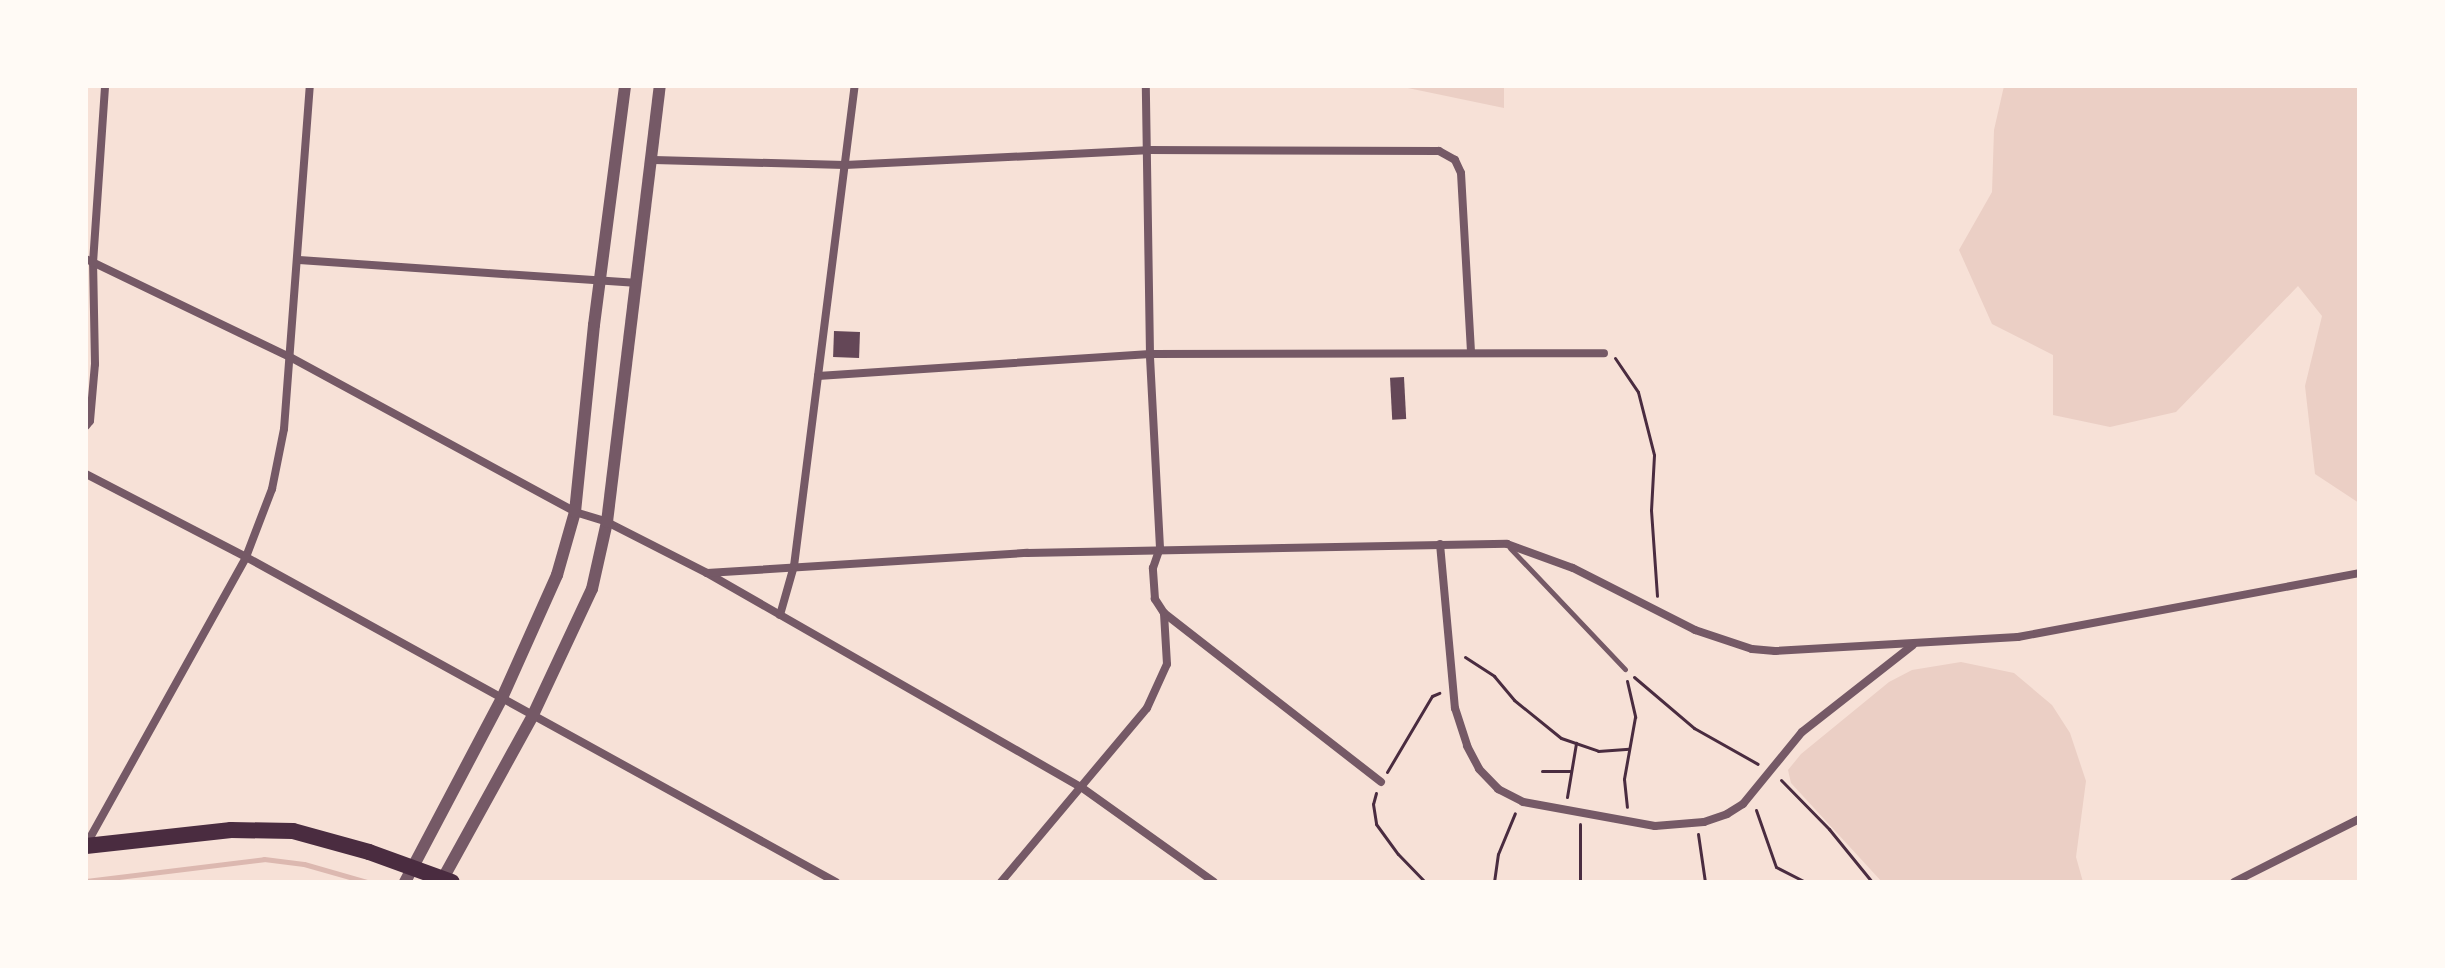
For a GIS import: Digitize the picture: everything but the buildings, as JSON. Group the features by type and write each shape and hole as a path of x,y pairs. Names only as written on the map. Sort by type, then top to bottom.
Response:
{"main road":[{"path":"86,846 231,830 293,831 409,874 446,880"}],"street":[{"path":"86,426 90,421 95,364 89,261 105,86"},
{"path":"86,846 246,557 272,489 284,429 310,86"},
{"path":"409,874 502,698 557,575 575,512 625,86"},
{"path":"446,880 532,717 592,589 607,522 634,283 654,160 660,86"},
{"path":"780,615 794,566 855,86"},
{"path":"1146,86 1150,354 1160,548 1153,568 1155,599 1164,613 1381,782"},
{"path":"654,160 845,165 1147,150 1439,151 1455,160 1461,173 1471,351"},
{"path":"299,260 634,283"},
{"path":"89,261 290,357 575,512 607,522 707,573 1081,787 1214,882"},
{"path":"818,376 1150,354 1604,353"},
{"path":"86,474 246,557 836,882"},
{"path":"1440,544 1453,686 1463,733 1479,769 1498,789 1520,801 1655,826 1696,822 1727,814 1750,795 1802,732 1914,644"},
{"path":"707,573 1160,548 1507,544 1564,564 1695,630 1752,649 1914,644 2061,632 2359,573"},
{"path":"1001,882 1147,708 1167,664 1164,613"},
{"path":"2234,882 2359,819"}],"lane":[{"path":"1507,544 1625,669"}],"path":[{"path":"1604,353 1614,357 1638,392 1653,446 1651,510 1659,612"},
{"path":"1450,648 1494,676 1514,700 1561,738 1598,751 1629,749"},
{"path":"1625,669 1635,717 1624,779 1628,821"},
{"path":"1625,669 1694,728 1770,771 1829,829 1872,882"},
{"path":"1425,882 1398,854 1376,824 1373,804 1381,782 1432,696 1453,686"},
{"path":"1567,798 1576,743"},
{"path":"1542,771 1571,771"},
{"path":"1750,795 1776,867 1805,882"},
{"path":"1494,882 1498,854 1520,801"},
{"path":"1580,882 1581,812"},
{"path":"1696,822 1705,882"}],"shaded area":[{"path":"1504,86 1504,108 1403,87"},
{"path":"2004,86 2359,86 2359,503 2315,474 2305,386 2322,316 2298,286 2176,412 2110,427 2053,415 2053,355 1992,324 1959,250 1992,192 1994,130"},
{"path":"1961,662 2014,673 2052,705 2070,733 2086,781 2076,857 2083,882 1882,882 1791,783 1788,770 1801,754 1889,682 1912,670"}],"waterway":[{"path":"86,881 264,859 304,864 367,882"}]}
